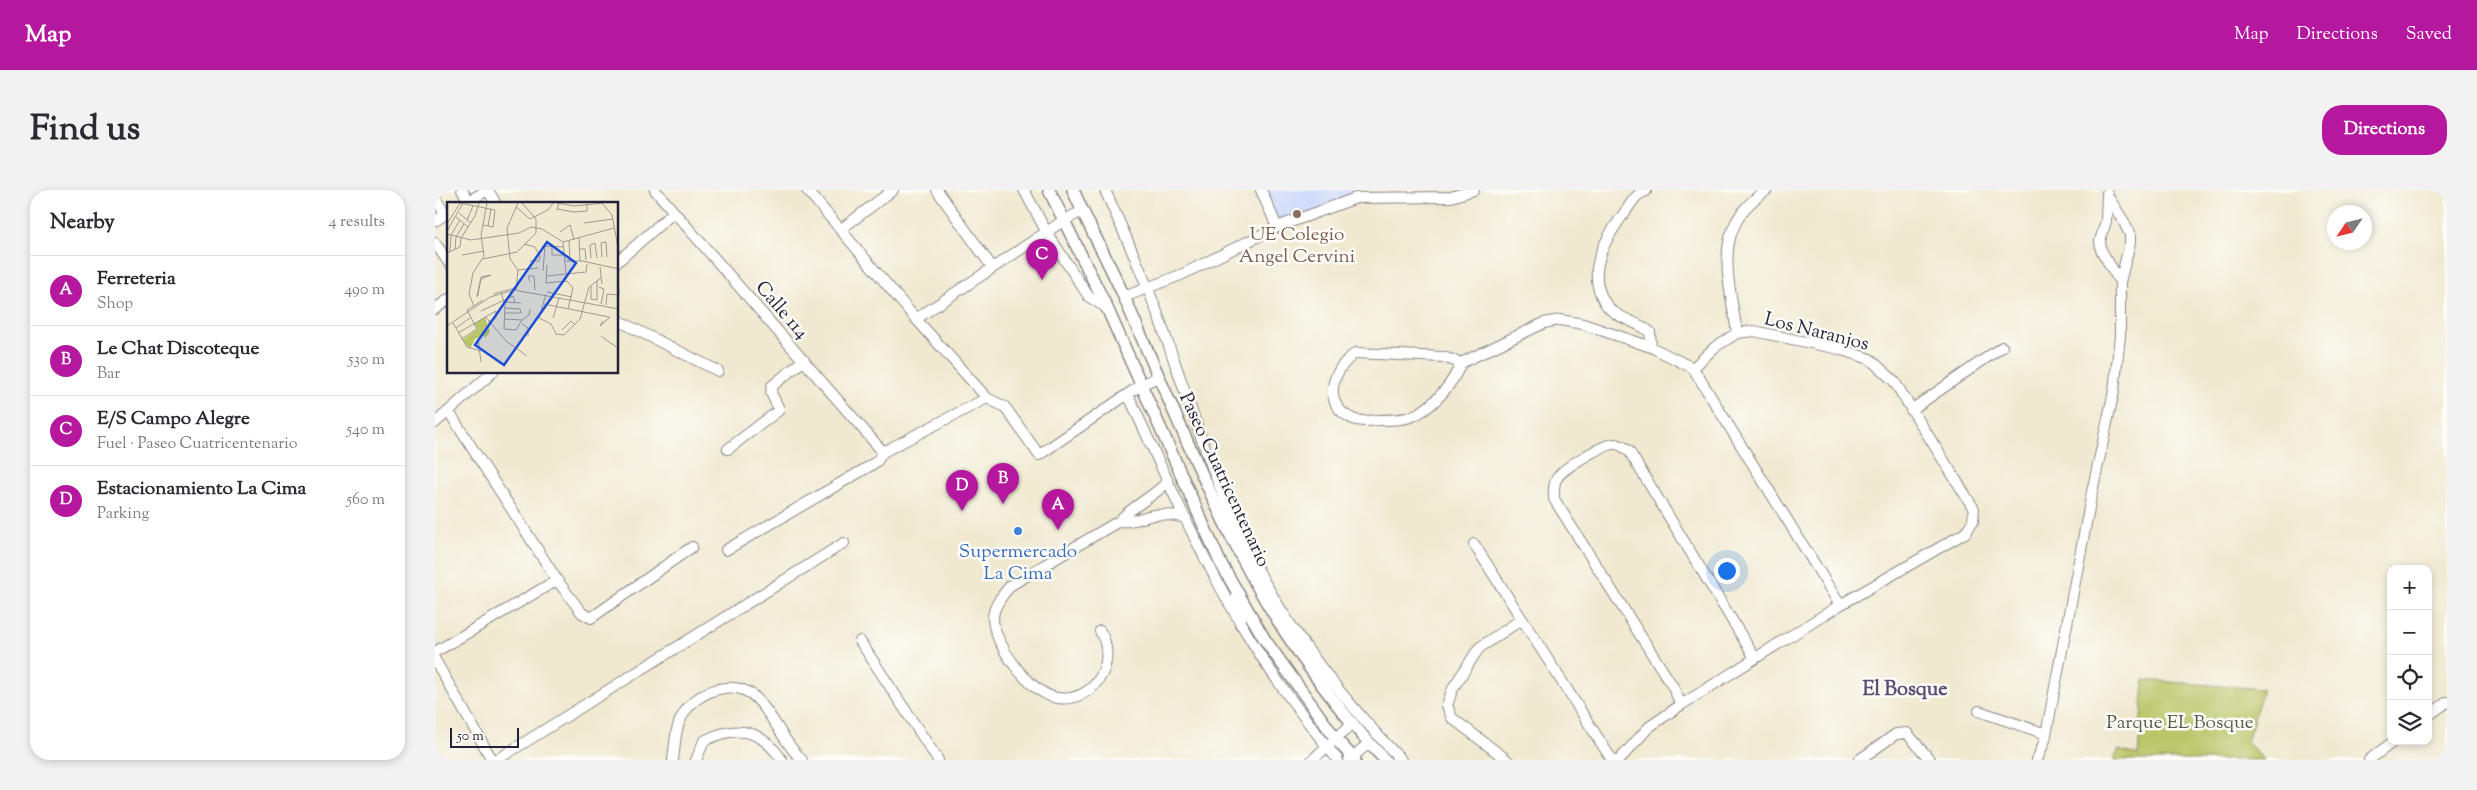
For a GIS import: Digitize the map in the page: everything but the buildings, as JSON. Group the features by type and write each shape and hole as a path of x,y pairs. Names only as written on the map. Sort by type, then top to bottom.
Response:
{"street":[{"path":"461,190 467,202"},
{"path":"470,202 488,190 495,202"},
{"name":"Calle 114","path":"655,190 883,452"},
{"path":"807,190 916,319 987,398 1005,407 1039,455 1128,394 1158,377"},
{"path":"839,230 893,190"},
{"path":"937,190 992,267"},
{"path":"1024,190 1047,233 1089,297 1107,308"},
{"name":"Paseo Cuatricentenario","path":"1049,190 1107,308 1216,553 1265,640 1332,743 1339,760"},
{"name":"Paseo Cuatricentenario","path":"1073,190 1124,297 1158,377 1233,541 1266,598 1336,694 1398,759"},
{"name":"Paseo Cuatricentenario","path":"1105,190 1149,289 1201,442 1265,582 1353,723 1385,760"},
{"path":"1261,190 1277,227"},
{"path":"1124,297 1149,289 1277,227 1356,198 1451,197 1473,190"},
{"path":"1737,333 1727,260 1729,236 1739,216 1755,198 1767,190"},
{"path":"1646,191 1637,195 1601,248 1596,269 1598,289 1606,305 1613,312 1650,332 1651,347"},
{"path":"2107,192 2106,221 2101,233 2101,250 2120,282"},
{"path":"2037,760 2046,734 2092,492 2114,391 2120,336 2120,282 2130,243 2130,235 2107,192"},
{"path":"435,198 447,213 435,221"},
{"path":"916,319 992,267 1063,221 1082,211"},
{"path":"619,260 674,212"},
{"path":"2106,221 2116,220 2124,222"},
{"path":"435,243 447,260"},
{"path":"435,309 447,300"},
{"path":"1461,363 1443,357 1355,353 1346,359 1335,372 1333,386 1334,402 1343,413 1355,420 1387,420 1416,415 1456,377 1461,363 1543,323 1560,320 1583,324 1651,347 1693,368 1841,605 1649,727 1619,760"},
{"path":"619,321 718,371"},
{"name":"Los Naranjos","path":"1693,368 1715,347 1737,333 1754,331 1839,349 1870,360 1895,381 1911,410 1974,509 1973,520 1965,533 1841,605"},
{"path":"1911,410 2002,347"},
{"path":"728,449 778,411 779,409 771,393 771,386 804,360"},
{"path":"435,423 491,374"},
{"name":"Paseo Cuatricentenario","path":"1128,394 1186,518 1241,624 1273,674 1332,743 1352,759"},
{"path":"726,550 870,466 877,461 883,452 987,398"},
{"path":"449,412 557,580 582,613 591,618 692,546"},
{"path":"1681,705 1673,686 1554,499 1556,477 1597,449 1615,444 1623,446 1629,451 1755,658"},
{"path":"1100,631 1106,641 1108,657 1103,675 1091,687 1078,695 1056,698 1035,687 1015,667 995,632 993,616 1002,595 1011,585 1119,521 1130,509 1161,489 1168,481"},
{"path":"1119,521 1130,523 1154,515 1173,515 1186,518"},
{"path":"435,660 491,758 498,759 844,543"},
{"path":"1474,544 1612,760"},
{"path":"435,652 557,580"},
{"path":"1265,582 1266,598"},
{"path":"1236,589 1241,624"},
{"path":"1507,760 1452,718 1447,705 1453,688 1479,648 1522,619"},
{"path":"860,641 938,760"},
{"path":"673,760 679,724 683,714 700,696 725,688 745,691 755,698 802,760"},
{"path":"2432,713 2447,702"},
{"path":"1979,711 2046,734"},
{"path":"1312,760 1353,723"},
{"path":"696,760 704,741 731,730 751,733 763,738 782,760"},
{"path":"1859,760 1896,734 1907,733 1930,760"},
{"path":"1352,759 1369,743"},
{"path":"2369,760 2390,745"}],"shaded area":[{"name":"UE Colegio Angel Cervini","path":"1266,190 1354,190 1358,200 1280,228"}],"green space":[{"name":"Parque EL Bosque","path":"2144,680 2263,689 2247,742 2264,760 2113,760 2119,750 2138,755"}],"place":[{"name":"UE Colegio Angel Cervini","path":"1297,214"},
{"name":"E/S Campo Alegre","path":"1042,280"},
{"name":"Le Chat Discoteque","path":"1003,504"},
{"name":"Estacionamiento La Cima","path":"962,511"},
{"name":"Ferreteria","path":"1058,530"},
{"name":"Supermercado La Cima","path":"1018,531"}],"district":[{"name":"El Bosque","path":"1905,688"}]}
